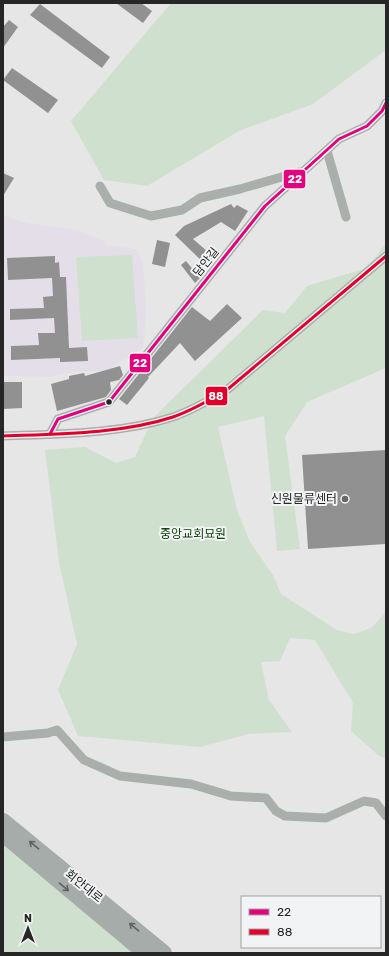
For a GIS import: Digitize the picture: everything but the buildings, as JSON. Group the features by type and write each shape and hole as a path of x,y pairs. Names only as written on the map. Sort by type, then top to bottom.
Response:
{"highway":[{"name":"회안대로","path":"3,821 147,946"},
{"name":"회안대로","path":"3,834 147,946 164,953"},
{"path":"147,946 172,953"}],"street":[{"name":"담안길","path":"50,434 58,418 109,402 265,206 339,139 367,126 382,111 386,103"},
{"path":"327,151 346,217"},
{"path":"100,186 110,203 151,216 182,210 200,198 240,189 302,171"},
{"path":"3,436 50,434 144,425 174,417 202,405 234,384 386,256"},
{"path":"3,736 48,733 57,730 84,760 120,776 191,784 231,796 266,798 276,811 285,816 326,818 364,801 376,803 386,816"}],"shaded area":[{"path":"3,215 26,223 78,230 104,241 107,245 136,249 143,263 146,314 143,348 109,369 99,371 79,371 48,377 6,376 3,372"}],"green space":[{"path":"171,3 385,3 386,50 313,104 239,131 147,186 104,180 71,121"},
{"name":"중앙교회묘원","path":"386,243 386,368 307,402 285,436 300,549 277,551 264,416 218,427 237,510 250,542 273,575 281,594 337,630 354,634 371,628 386,612 386,758 379,756 351,731 353,703 315,640 290,638 280,661 261,662 269,700 292,732 249,734 200,747 78,736 58,690 77,644 59,562 45,450 85,447 116,463 135,457 153,418 263,310 285,313 307,286 367,268"},
{"path":"132,255 138,338 82,341 76,257"},
{"path":"3,841 133,953 3,953"}],"transit line":[{"name":"22","path":"50,434 58,419 109,402 265,206 339,139 367,126 382,111 386,103"},
{"name":"88","path":"3,436 89,432 132,427 173,417 194,408 228,389 386,256"}],"place":[{"name":"신원물류센터","path":"345,499"}]}
